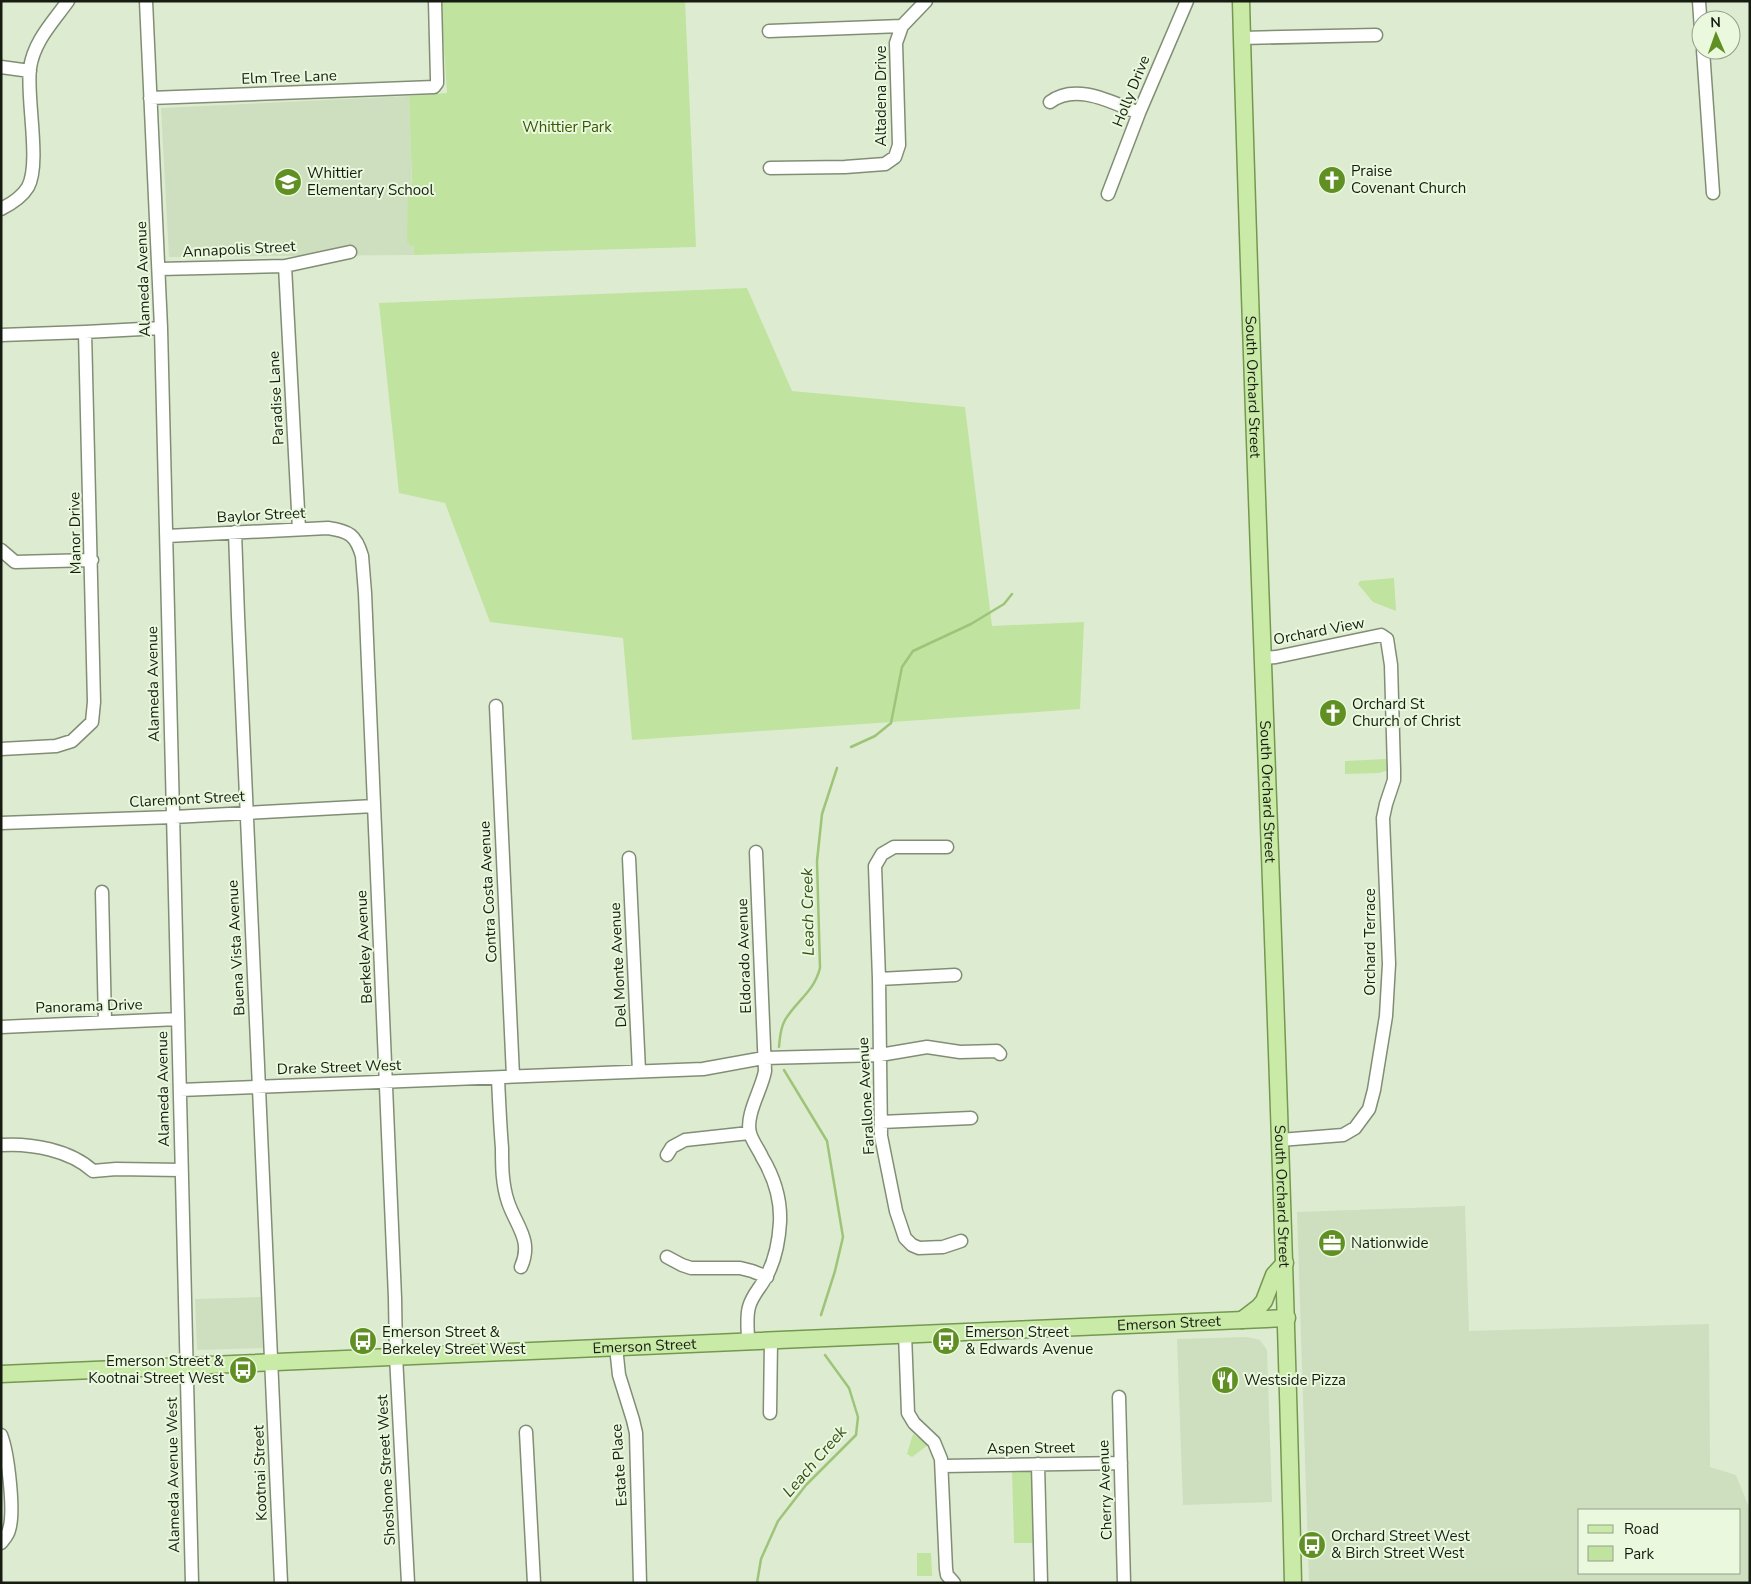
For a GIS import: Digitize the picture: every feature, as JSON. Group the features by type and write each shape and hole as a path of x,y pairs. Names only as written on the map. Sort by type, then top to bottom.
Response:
{"main road":[{"name":"South Orchard Street","path":"1241,1 1246,192 1287,1318 1293,1583"},
{"path":"1242,1320 1264,1302 1274,1275 1285,1263"},
{"name":"Emerson Street","path":"1,1374 1287,1318"}],"street":[{"path":"1,209 19,197 29,185 32,158 30,71 36,47 68,1"},
{"name":"Alameda Avenue","path":"146,1 161,328 186,1366"},
{"name":"Elm Tree Lane","path":"150,98 435,86 437,80 434,1"},
{"path":"769,31 902,26 926,1"},
{"name":"Holly Drive","path":"1108,194 1139,113 1187,1"},
{"name":"Altadena Drive","path":"770,168 878,165 891,161 895,157 899,145 896,43 902,26"},
{"path":"1242,38 1376,35"},
{"path":"1704,60 1713,193"},
{"path":"1,66 30,71"},
{"path":"1050,102 1067,94 1085,94 1139,113"},
{"name":"Annapolis Street","path":"159,269 285,266 350,252"},
{"name":"Paradise Lane","path":"285,266 299,529"},
{"path":"1,335 161,328"},
{"name":"Manor Drive","path":"1,749 56,746 72,741 92,722 94,702 92,560 85,332"},
{"name":"Baylor Street","path":"167,536 335,529 355,537"},
{"name":"Buena Vista Avenue","path":"235,532 271,1362"},
{"name":"Berkeley Avenue","path":"355,537 362,556 365,593 396,1356"},
{"path":"1,550 15,562 92,560"},
{"name":"Orchard View","path":"1264,658 1381,635"},
{"name":"Orchard Terrace","path":"1280,1140 1335,1136 1349,1132 1360,1123 1369,1109 1374,1090 1386,1016 1388,964 1383,818 1394,780 1391,673 1387,639 1381,635"},
{"name":"Contra Costa Avenue","path":"496,706 513,1076"},
{"name":"Claremont Street","path":"1,823 374,806"},
{"name":"Farallone Avenue","path":"947,847 894,847 882,854 874,871 879,979 881,1136 901,1230 905,1238 912,1245 919,1248 943,1248 961,1241"},
{"name":"Eldorado Avenue","path":"749,1133 752,1109 763,1080 764,1058 756,852"},
{"name":"Del Monte Avenue","path":"629,858 639,1071"},
{"path":"102,892 105,1022"},
{"path":"879,979 955,976"},
{"name":"Panorama Drive","path":"1,1026 178,1019"},
{"path":"513,1076 704,1069 764,1058 880,1055 927,1047 945,1051 997,1051 1000,1054"},
{"name":"Drake Street West","path":"180,1090 513,1076"},
{"path":"498,1078 504,1184 508,1202 525,1241 525,1259 521,1267"},
{"path":"881,1122 971,1118"},
{"path":"667,1155 672,1147 685,1140 749,1133 771,1173 779,1203 780,1220 776,1249 767,1277 754,1294 749,1307 748,1341"},
{"path":"1,1145 20,1144 38,1146 75,1158 85,1163 93,1171 116,1169 181,1170"},
{"path":"667,1257 691,1268 740,1268 767,1277"},
{"path":"905,1334 908,1412 914,1423 934,1442 939,1450 943,1466 946,1569 947,1575 954,1583"},
{"path":"770,1413 771,1340"},
{"name":"Estate Place","path":"616,1347 619,1374 634,1420 636,1433 640,1583"},
{"name":"Shoshone Street West","path":"396,1356 408,1583"},
{"name":"Kootnai Street","path":"271,1362 281,1583"},
{"name":"Alameda Avenue West","path":"186,1366 192,1583"},
{"name":"Cherry Avenue","path":"1119,1397 1124,1583"},
{"path":"526,1432 534,1583"},
{"path":"1,1435 5,1446 11,1509 9,1531 1,1543"},
{"name":"Aspen Street","path":"943,1466 1121,1463"},
{"path":"1038,1464 1041,1583"}],"shaded area":[{"name":"Whittier Elementary School","path":"409,96 414,255 169,257 161,108"},
{"path":"1465,1206 1469,1331 1709,1324 1710,1467 1736,1475 1750,1510 1750,1583 1309,1583 1297,1212"},
{"path":"261,1297 263,1348 197,1350 195,1299"},
{"path":"1247,1337 1260,1340 1267,1350 1272,1502 1183,1505 1177,1339"}],"green space":[{"name":"Whittier Park","path":"441,1 685,1 696,247 414,255 414,246 407,242 408,195 412,182 409,96 447,93"},
{"path":"747,288 792,391 965,407 992,626 1084,622 1080,709 632,740 623,638 490,622 445,503 399,493 379,303"},
{"path":"1394,578 1396,611 1373,602 1358,584 1360,581"},
{"path":"1386,759 1388,767 1386,771 1345,774 1345,761"},
{"path":"913,1434 928,1445 912,1457 907,1454"},
{"path":"1012,1469 1030,1470 1034,1475 1036,1543 1014,1543"},
{"path":"917,1553 931,1553 932,1576 917,1576"}],"waterway":[{"name":"Leach Creek","path":"851,747 875,736 891,723 902,667 913,651 971,624 1004,604 1012,594"},
{"name":"Leach Creek","path":"779,1047 781,1030 785,1020 814,984 820,968 817,861 822,814 837,768"},
{"name":"Leach Creek","path":"784,1070 827,1141 843,1237 835,1271 821,1315"},
{"name":"Leach Creek","path":"757,1583 761,1559 778,1521 806,1485 856,1435 858,1417 849,1388 825,1355"}],"place":[{"name":"Praise Covenant Church","path":"1332,180"},
{"name":"Whittier Elementary School","path":"288,182"},
{"name":"Orchard St Church of Christ","path":"1333,713"},
{"name":"Nationwide","path":"1332,1243"},
{"name":"Emerson Street & Berkeley Street West","path":"363,1341"},
{"name":"Emerson Street & Edwards Avenue","path":"946,1341"},
{"name":"Emerson Street & Kootnai Street West","path":"243,1370"},
{"name":"Westside Pizza","path":"1225,1380"},
{"name":"Orchard Street West & Birch Street West","path":"1312,1545"}]}
